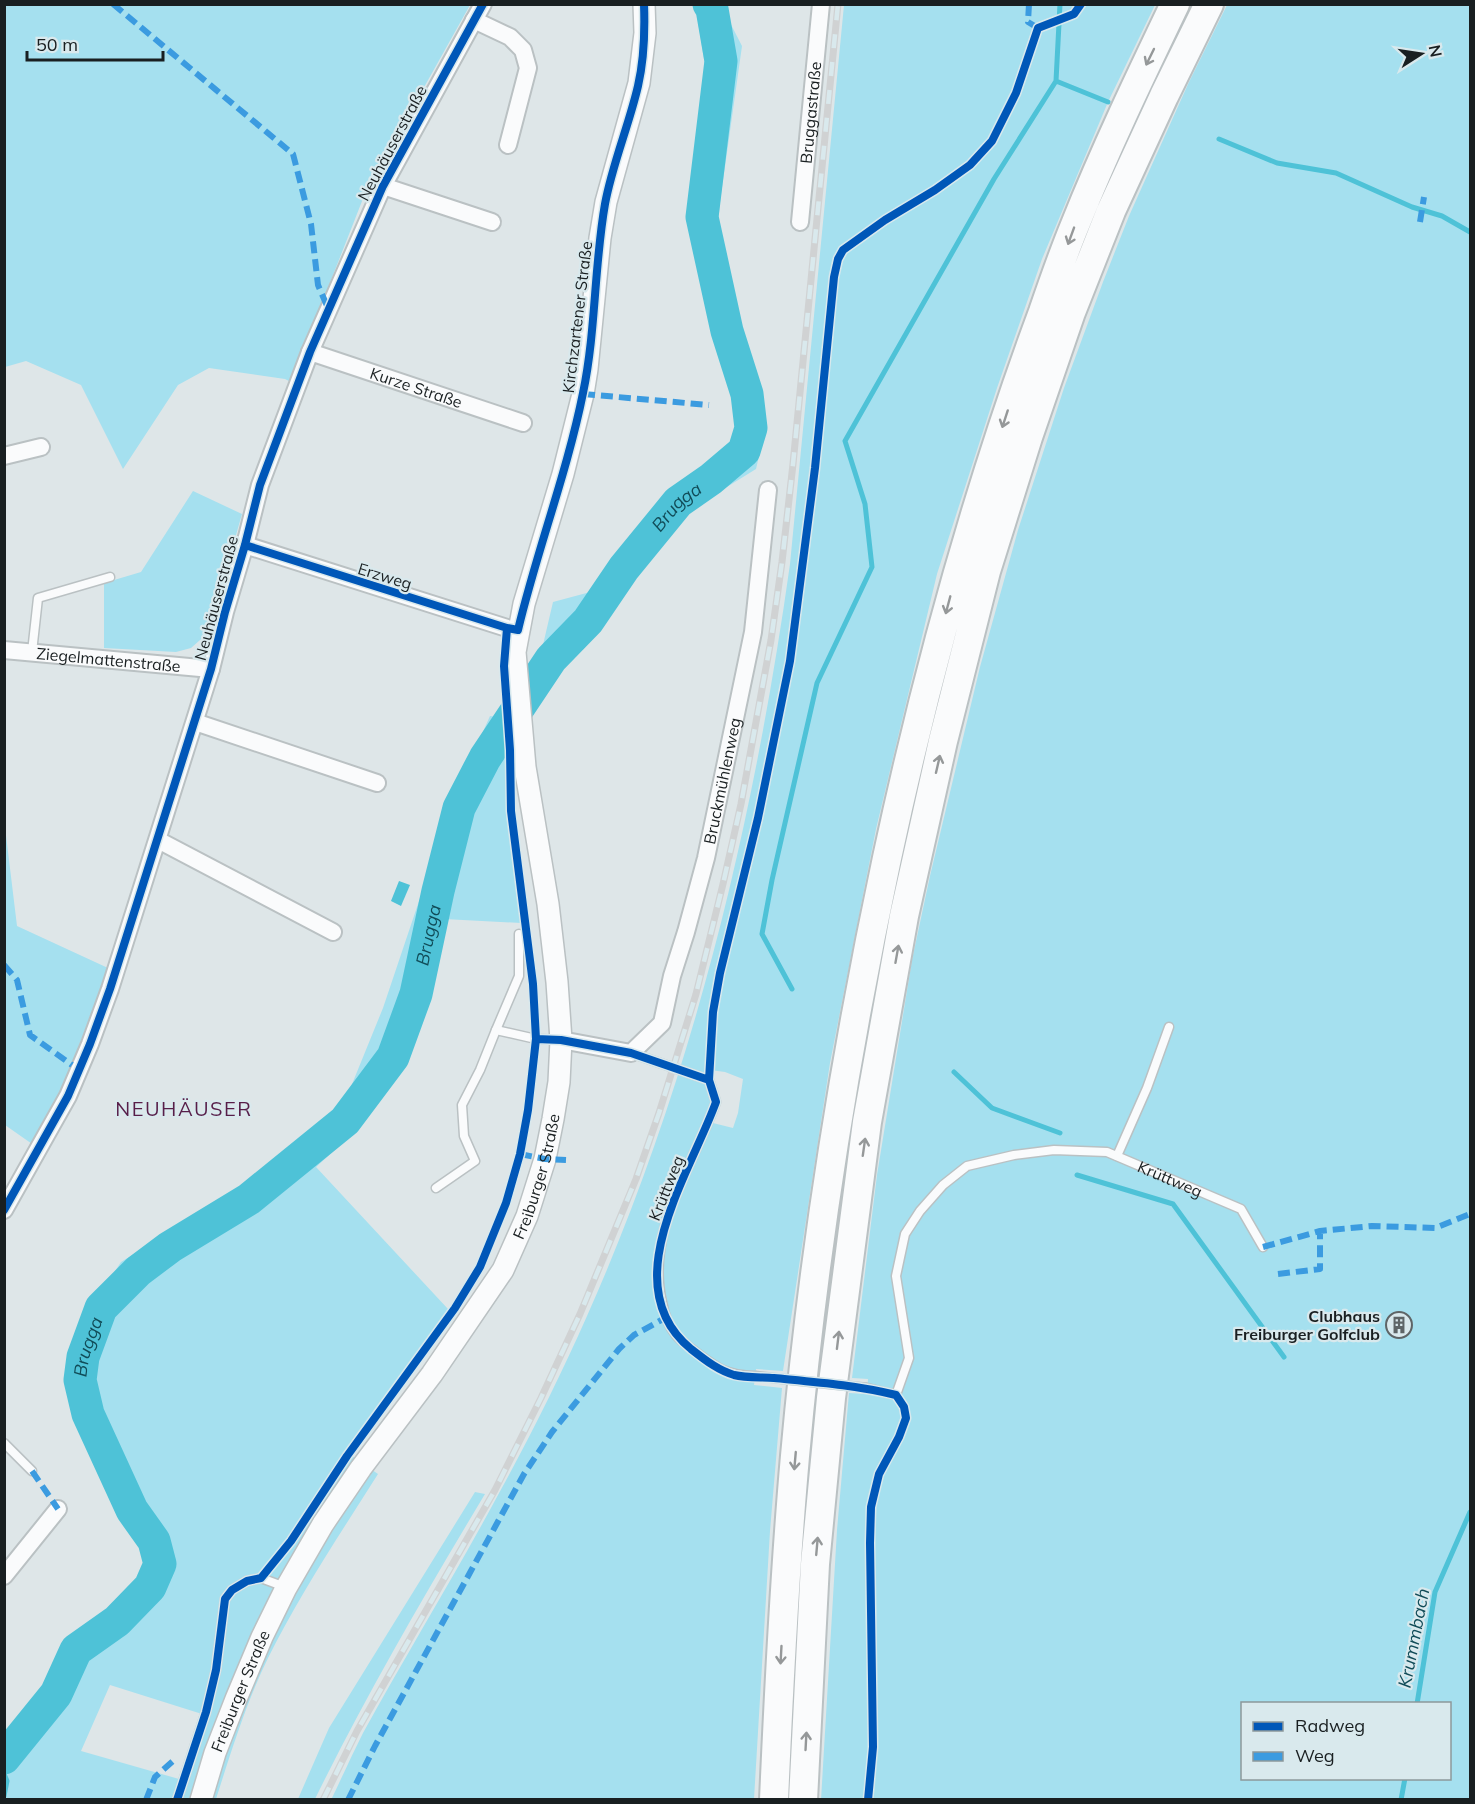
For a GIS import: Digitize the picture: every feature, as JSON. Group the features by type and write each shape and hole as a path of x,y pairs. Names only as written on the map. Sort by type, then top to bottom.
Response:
{"highway":[{"path":"774,1800 786,1569 795,1450 812,1299 837,1123 859,1000 910,752 949,602 1012,394 1075,226 1140,77 1175,4"},
{"path":"803,1800 816,1564 831,1398 867,1122 909,893 943,741 986,571 1071,312 1111,211 1209,4"}],"street":[{"name":"Neuhäuserstraße","path":"4,1210 68,1096 90,1044 115,974 211,669 260,485 310,352 383,186 483,4"},
{"name":"Kirchzartener Straße","path":"518,699 515,662 518,630 563,474 583,394 606,202 639,83 645,33 644,4"},
{"name":"Bruggastraße","path":"800,222 820,4"},
{"path":"474,20 510,37 524,50 528,68 508,145"},
{"path":"383,186 492,222"},
{"name":"Kurze Straße","path":"310,352 523,423"},
{"path":"4,456 41,447"},
{"name":"Bruckmühlenweg","path":"631,1053 662,1023 672,976 706,858 753,632 768,490"},
{"name":"Erzweg","path":"245,545 518,630"},
{"name":"Ziegelmattenstraße","path":"4,650 211,669"},
{"name":"Freiburger Straße","path":"201,1800 215,1753 236,1699 286,1587 323,1524 361,1468 432,1374 503,1270 527,1216 545,1159 559,1082 561,1040 548,904 521,733 518,699"},
{"path":"195,722 377,783"},
{"path":"158,840 333,932"},
{"name":"Krüttweg","path":"561,1040 631,1053"},
{"path":"4,1576 58,1509"}],"lane":[{"path":"32,652 38,598 110,577"},
{"path":"436,1188 475,1161 464,1136 462,1105 480,1070 519,976 519,934"},
{"path":"1117,1156 1147,1088 1169,1027"},
{"path":"496,1030 536,1039 561,1040"},
{"name":"Krüttweg","path":"631,1053 709,1080 716,1102 677,1192 661,1236 657,1264 658,1287 665,1318 676,1335 714,1366 735,1375 867,1388 896,1395 909,1358 896,1276 905,1234 920,1211 943,1185 968,1166 1014,1155 1054,1150 1107,1152 1241,1209 1263,1247"},
{"path":"4,1443 32,1471"},
{"name":"Freiburger Straße","path":"177,1800 206,1712 216,1670 225,1599 232,1590 246,1581 261,1578 286,1587"}],"shaded area":[{"path":"5,5 470,5 366,191 291,382 285,379 209,368 178,385 123,469 81,385 26,361 5,367"},
{"path":"694,5 721,5 742,46 717,234 763,403 764,435 756,469 659,529 611,605 548,683 542,696 539,662 553,602 594,591 647,518 739,444 751,413 706,262 695,188 709,91"},
{"path":"844,5 1155,5 1108,102 1042,259 997,388 937,574 876,829 830,1063 783,1371 756,1369 754,1385 782,1388 770,1531 754,1799 331,1800 363,1733 482,1525 533,1429 577,1339 625,1226 688,1041 715,947 758,756 790,564","holes":["710,1070 725,1072 743,1079 738,1113 733,1128 709,1122 716,1102 709,1080"]},
{"path":"1227,5 1470,5 1470,1799 821,1800 837,1530 849,1393 867,1394 868,1379 852,1378 877,1175 912,960 980,667 1018,530 1064,388 1129,216 1189,82"},
{"path":"193,491 242,514 208,633 191,648 176,652 104,648 104,583 141,572"},
{"path":"490,716 504,718 508,808 521,923 444,919 433,979 418,1027 368,1112 337,1148 316,1167 448,1309 346,1452 378,1474 307,1587 268,1658 246,1710 216,1799 5,1800 5,1738 39,1695 76,1636 150,1576 150,1546 129,1513 83,1423 71,1367 88,1312 121,1262 257,1177 332,1115 348,1094 383,1008 455,794","holes":["110,1685 202,1714 179,1779 81,1751"]},
{"path":"5,827 17,926 108,968 63,1089 35,1146 5,1125"},
{"path":"399,881 410,885 401,906 391,901"},
{"path":"475,1492 485,1494 397,1645 315,1799 298,1799 329,1728"}],"waterway":[{"name":"Brugga","path":"4,1758 56,1694 76,1650 117,1621 150,1587 160,1564 154,1541 132,1510 88,1414 80,1380 83,1357 101,1308 138,1271 170,1247 249,1199 345,1121 393,1057 416,994 459,808 485,758 551,659 588,621 624,568 678,502 711,479 744,451 751,428 747,394 727,331 702,217 721,61 712,9 709,4"},
{"path":"792,989 762,934 772,880 817,683 872,567 865,504 845,441 994,179 1056,81 1060,4"},
{"path":"1056,81 1108,102"},
{"path":"1219,139 1277,163 1336,173 1412,207 1442,216 1470,232"},
{"path":"954,1072 992,1108 1060,1133"},
{"path":"1077,1175 1173,1204 1284,1357"},
{"name":"Krummbach","path":"1417,1702 1435,1592 1470,1512"},
{"path":"4,1774 7,1781 4,1796"},
{"name":"Krummbach","path":"1401,1800 1405,1780"}],"railway":[{"path":"323,1800 357,1731 495,1490 580,1314 636,1179 696,994 741,804 771,640 793,464 838,4"}],"marked path":[{"path":"113,4 293,154 311,224 318,285 328,308"},
{"path":"1029,4 1028,22 1038,28"},
{"path":"1420,222 1424,197"},
{"path":"583,394 709,405"},
{"path":"4,965 17,980 30,1035 72,1065"},
{"path":"520,1154 566,1160"},
{"path":"1263,1247 1320,1231 1372,1226 1435,1228 1470,1214"},
{"path":"1278,1274 1320,1269 1320,1231"},
{"path":"348,1800 375,1746 524,1474 552,1432 619,1349 634,1335 665,1318"},
{"path":"32,1471 58,1509"},
{"path":"146,1800 155,1777 173,1761"}],"cycle path":[{"path":"4,1210 68,1096 110,989 211,669 260,485 310,352 383,186 483,4"},
{"path":"245,545 518,630 569,453 583,393 590,346 601,227 612,175 640,76 644,45 644,4"},
{"path":"868,1800 873,1747 871,1507 879,1474 899,1437 906,1418 904,1407 896,1395 820,1382 739,1376 716,1367 691,1349 669,1323 658,1294 658,1262 665,1229 676,1195 716,1102 709,1080 713,1012 720,973 758,818 790,661 815,468 834,277 838,259 843,250 885,220 935,190 970,165 992,141 1016,93 1038,28 1074,14 1081,4"},
{"path":"177,1800 206,1712 216,1670 225,1599 232,1590 247,1581 261,1578 291,1541 347,1456 455,1308 480,1267 506,1203 520,1154 528,1110 536,1039 533,984 511,811 510,750 504,666 507,628"},
{"path":"536,1039 561,1040 631,1053 709,1080"}],"place":[{"name":"Clubhaus Freiburger Golfclub","path":"1399,1325"}],"district":[{"name":"NEUHÄUSER","path":"184,1109"}]}
